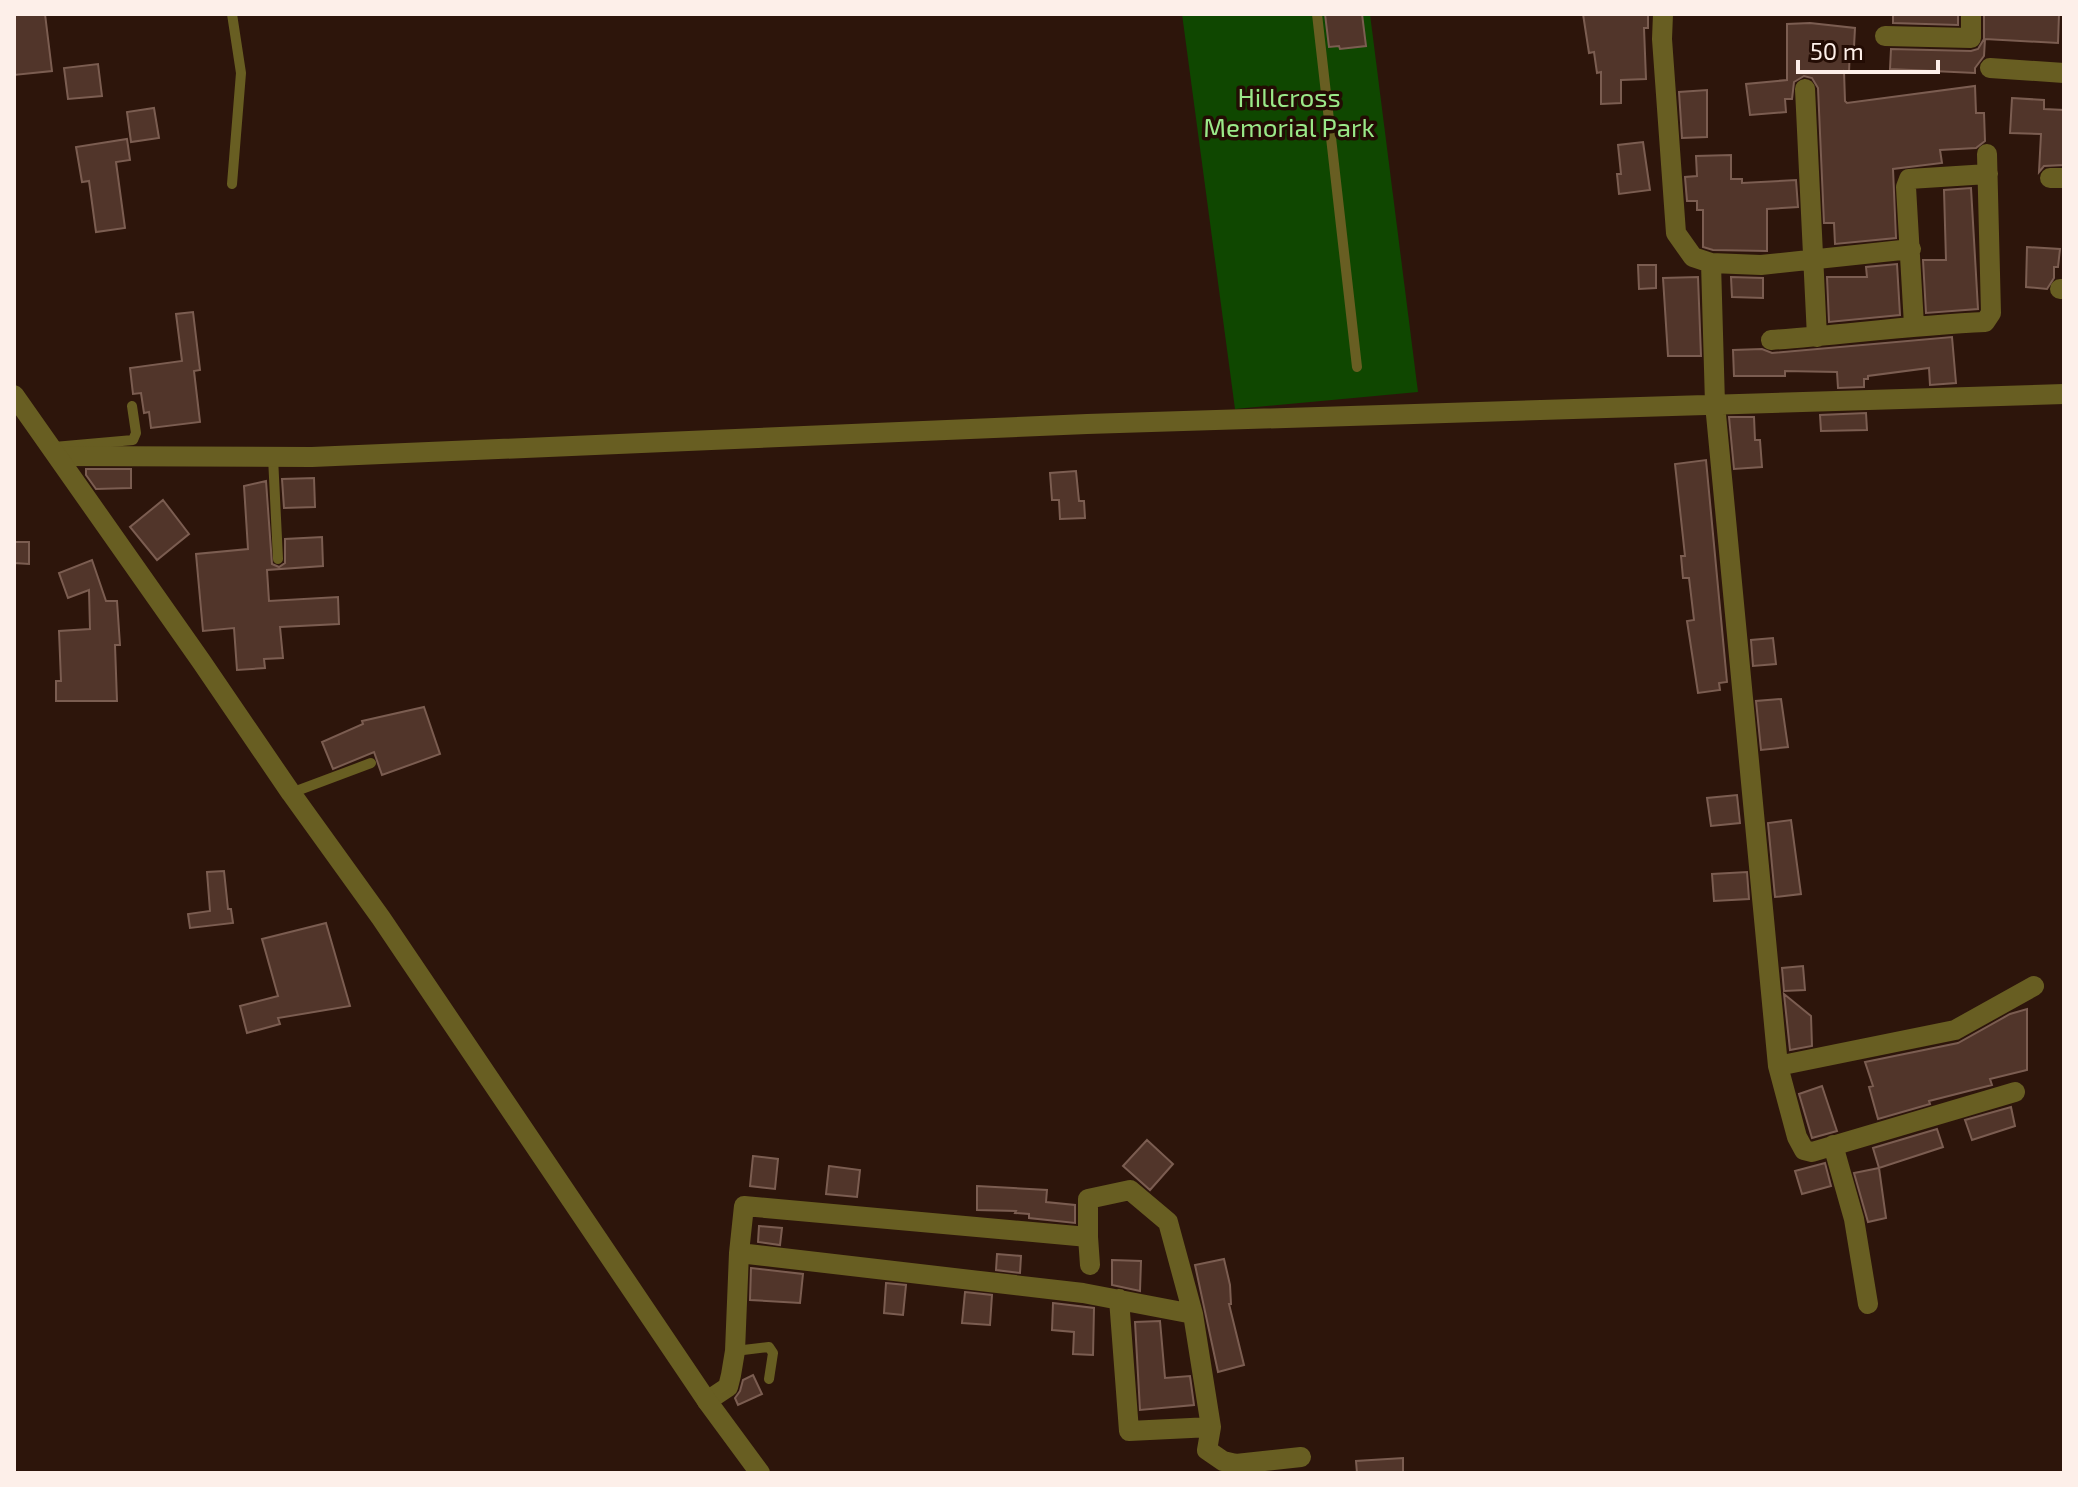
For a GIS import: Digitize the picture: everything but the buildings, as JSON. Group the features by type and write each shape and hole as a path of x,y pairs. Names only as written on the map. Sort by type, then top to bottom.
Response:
{"street":[{"path":"1663,14 1662,39 1676,233 1693,257 1711,263 1761,265 1911,249"},
{"path":"1885,36 1971,38 1971,14"},
{"path":"1990,68 2064,73"},
{"path":"1805,89 1817,337"},
{"path":"1771,340 1867,333 1914,325 1985,322 1991,313 1987,164 1909,179 1906,187 1914,325"},
{"path":"1711,263 1715,404 1778,1066 1797,1137 1804,1150 1812,1152 2015,1092"},
{"path":"55,452 273,457 1087,424 2064,394"},
{"path":"14,395 381,918 707,1401 760,1473"},
{"path":"1778,1066 1955,1030 2034,986"},
{"path":"1833,1145 1854,1219 1868,1304"},
{"path":"1090,1265 1088,1199 1130,1190 1168,1222 1193,1314 1211,1427 1207,1450 1223,1461 1236,1464 1301,1457"},
{"path":"707,1401 728,1387 735,1351 744,1206 1088,1237"},
{"path":"739,1253 1119,1299 1193,1314"},
{"path":"1119,1299 1129,1431 1211,1427"}],"lane":[{"path":"232,14 241,73 232,184"},
{"path":"1317,14 1357,367"},
{"path":"55,452 131,441 136,433 132,406"},
{"path":"273,457 278,559"},
{"path":"291,793 371,763"},
{"path":"735,1351 769,1347 773,1353 769,1379"}],"green space":[{"name":"Hillcross Memorial Park","path":"1182,14 1370,14 1418,392 1235,409"}]}
